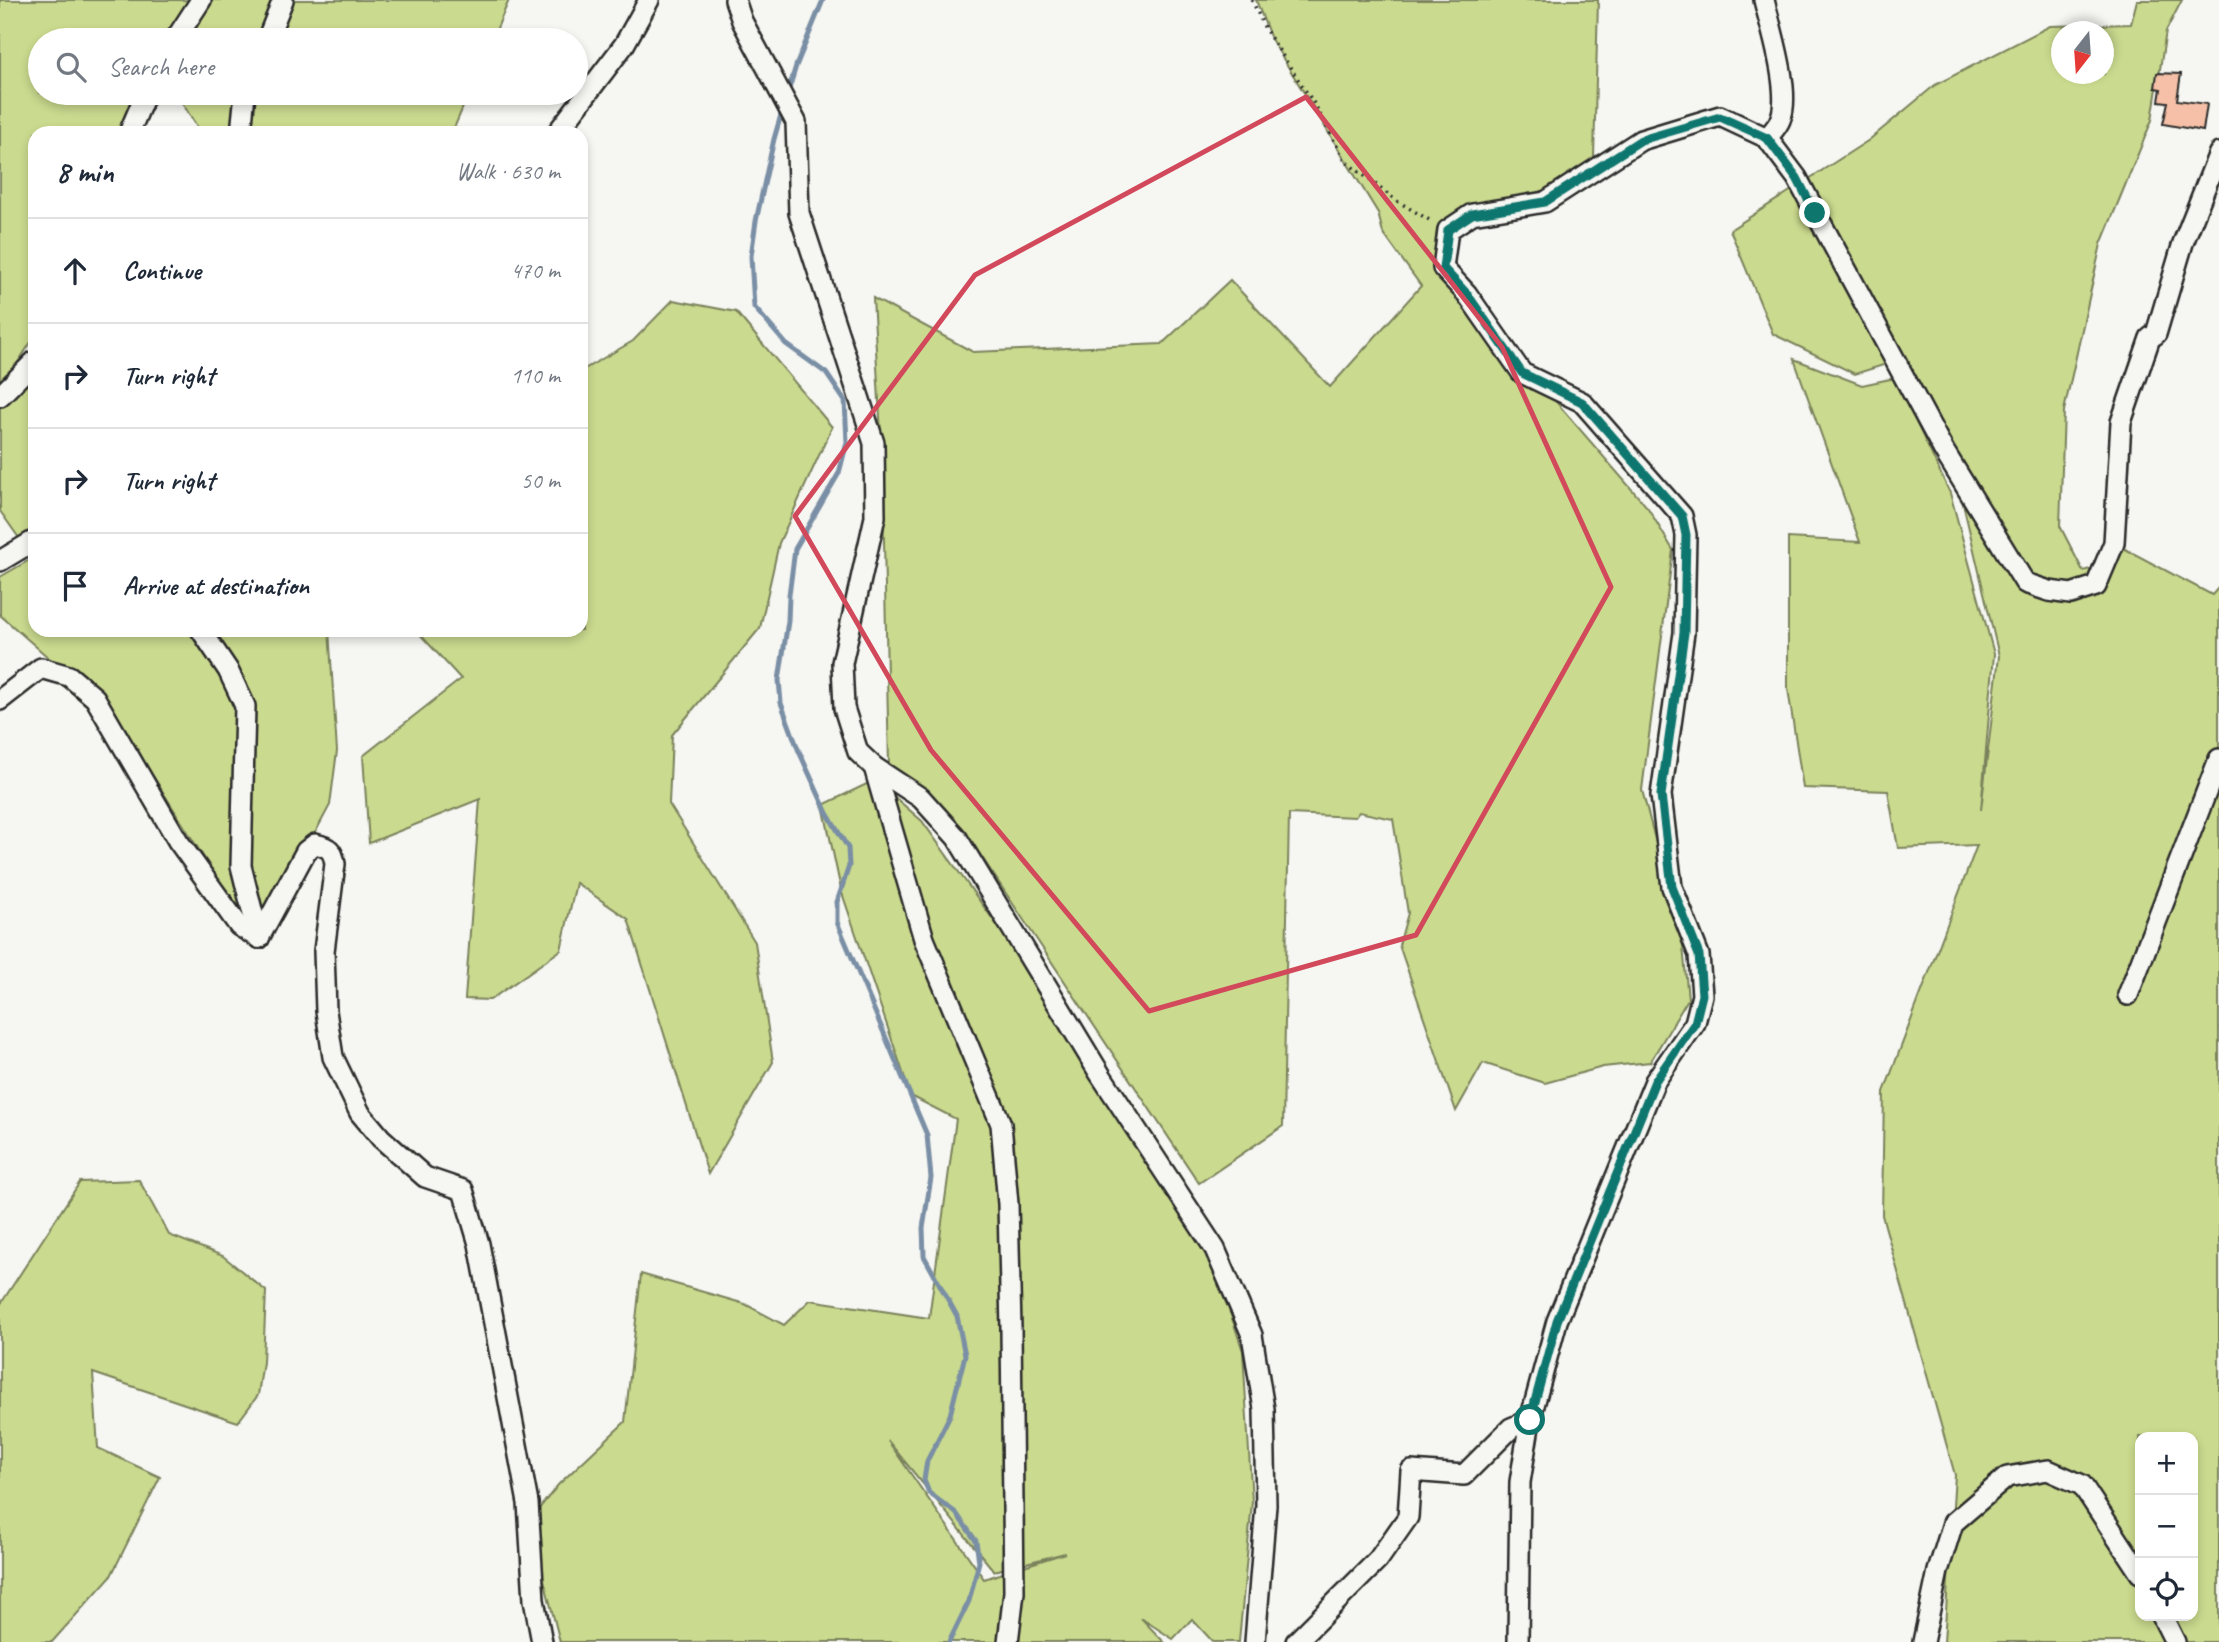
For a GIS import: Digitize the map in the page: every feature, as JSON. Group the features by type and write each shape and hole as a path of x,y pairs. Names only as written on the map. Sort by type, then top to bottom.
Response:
{"street":[{"path":"183,28 201,0"},
{"path":"272,28 283,0"},
{"path":"588,92 624,45 649,0"},
{"path":"734,0 742,21 796,122 799,213 874,443 874,517 842,663 844,708 858,752 874,767 920,798 957,838 1100,1074 1215,1249 1252,1335 1265,1423 1266,1505 1255,1642"},
{"path":"1764,0 1784,98 1780,120 1767,138"},
{"path":"132,126 141,105"},
{"path":"241,126 244,105"},
{"path":"562,126 578,105"},
{"path":"1518,1642 1520,1482 1530,1420 1557,1321 1655,1081 1695,1023 1702,995 1699,955 1672,887 1661,795 1684,633 1686,535 1682,516 1582,402 1522,373 1467,294 1443,268 1448,230 1472,214 1545,202 1641,140 1720,117 1767,138 1797,178 1944,451 2025,583 2049,591 2071,594 2096,586 2114,543 2121,422 2150,338 2156,334 2183,243 2219,153"},
{"path":"0,396 28,368"},
{"path":"0,561 28,544"},
{"path":"206,637 228,670 245,706 240,866 259,938"},
{"path":"0,700 41,668 69,676 96,698 178,841 239,926 259,938"},
{"path":"2128,995 2219,759"},
{"path":"874,767 924,939 1000,1124 1008,1204 1011,1329 1014,1592 1008,1642"},
{"path":"259,938 306,851 315,844 328,847 334,853 335,864 324,951 326,1011 333,1057 360,1113 381,1138 425,1177 463,1190 479,1244 528,1503 534,1600 542,1642"},
{"path":"1296,1642 1378,1560 1408,1517 1411,1471 1464,1475 1511,1428 1530,1420"},
{"path":"1923,1642 1938,1572 1953,1523 2007,1477 2048,1470 2082,1485 2135,1565"},
{"path":"2164,1621 2175,1642"}],"path":[{"path":"1252,0 1265,29 1315,105 1345,161 1397,201 1448,230"}],"highlighted area":[{"path":"1306,97 1502,347 1611,587 1416,935 1149,1011 931,750 795,516 975,275"}],"green space":[{"path":"0,0 196,0 176,28 28,28 28,105 141,105 133,126 28,126 28,347 0,390"},
{"path":"211,0 509,0 497,28 196,28"},
{"path":"1256,0 1598,0 1594,158 1536,204 1472,214 1435,262 1648,508 1673,550 1642,790 1683,946 1688,999 1650,1062 1603,1067 1545,1083 1483,1063 1456,1111 1399,945 1408,913 1393,819 1359,812 1355,817 1289,814 1283,1126 1199,1183 967,835 889,765 882,452 873,298 973,352 1162,344 1230,280 1330,387 1421,286 1383,233 1378,213 1271,39"},
{"path":"2137,0 2182,0 2166,31 2152,120 2101,244 2064,411 2060,526 2083,571 2112,563 2114,543 2212,595 2219,587 2219,1642 1944,1642 1955,1475 1882,1215 1884,1092 1977,845 1898,848 1888,791 1803,788 1788,689 1788,538 1860,542 1794,359 1862,385 1895,378 1950,493 1994,654 1981,810 1999,656 1956,474 1896,361 1855,374 1773,334 1730,230 1869,140 1935,85 2050,26 2051,84 2114,84 2114,24 2131,24"},
{"path":"184,105 464,105 455,126 197,126"},
{"path":"673,300 736,312 832,427 779,543 760,628 672,735 669,804 755,942 773,1062 708,1174 628,919 576,883 561,950 490,1000 465,999 480,799 369,843 363,756 461,679 422,637 588,637 588,367 633,341"},
{"path":"28,368 28,551 0,511 0,402"},
{"path":"28,561 28,637 329,637 337,751 330,805 259,938 251,933 96,685 50,659 0,615 0,577"},
{"path":"875,780 922,821 1190,1193 1243,1351 1252,1502 1239,1642 1213,1642 1192,1619 1173,1639 1141,1618 1164,1642 560,1642 529,1521 558,1485 625,1422 641,1274 745,1304 784,1325 810,1300 929,1318 956,1119 911,1096 841,890 823,805","holes":["888,1441 994,1571 1065,1553 984,1579"]},
{"path":"139,1180 169,1235 223,1256 266,1291 263,1362 258,1395 238,1422 93,1373 98,1448 160,1477 111,1576 52,1642 0,1642 0,1305 80,1182"}],"building":[{"path":"2157,73 2181,74 2177,100 2207,104 2203,131 2163,124 2168,102 2159,101 2161,89 2155,88"}],"waterway":[{"path":"787,95 823,0"},
{"path":"783,108 756,221 751,256 754,307 786,344 826,373 845,401 847,442 839,473 795,549 779,680 781,703 827,813 848,848 849,866 837,902 837,922 927,1135 931,1178 923,1228 924,1256 957,1316 965,1355 950,1415 927,1461 924,1480 929,1493 956,1513 976,1541 979,1562 969,1601 949,1642"}],"route":[{"path":"1530,1420 1557,1321 1655,1081 1695,1023 1702,995 1699,955 1672,887 1661,795 1684,633 1686,535 1682,516 1582,402 1522,373 1467,294 1443,268 1448,230 1472,214 1545,202 1641,140 1720,117 1767,138 1797,178 1815,213"}]}
